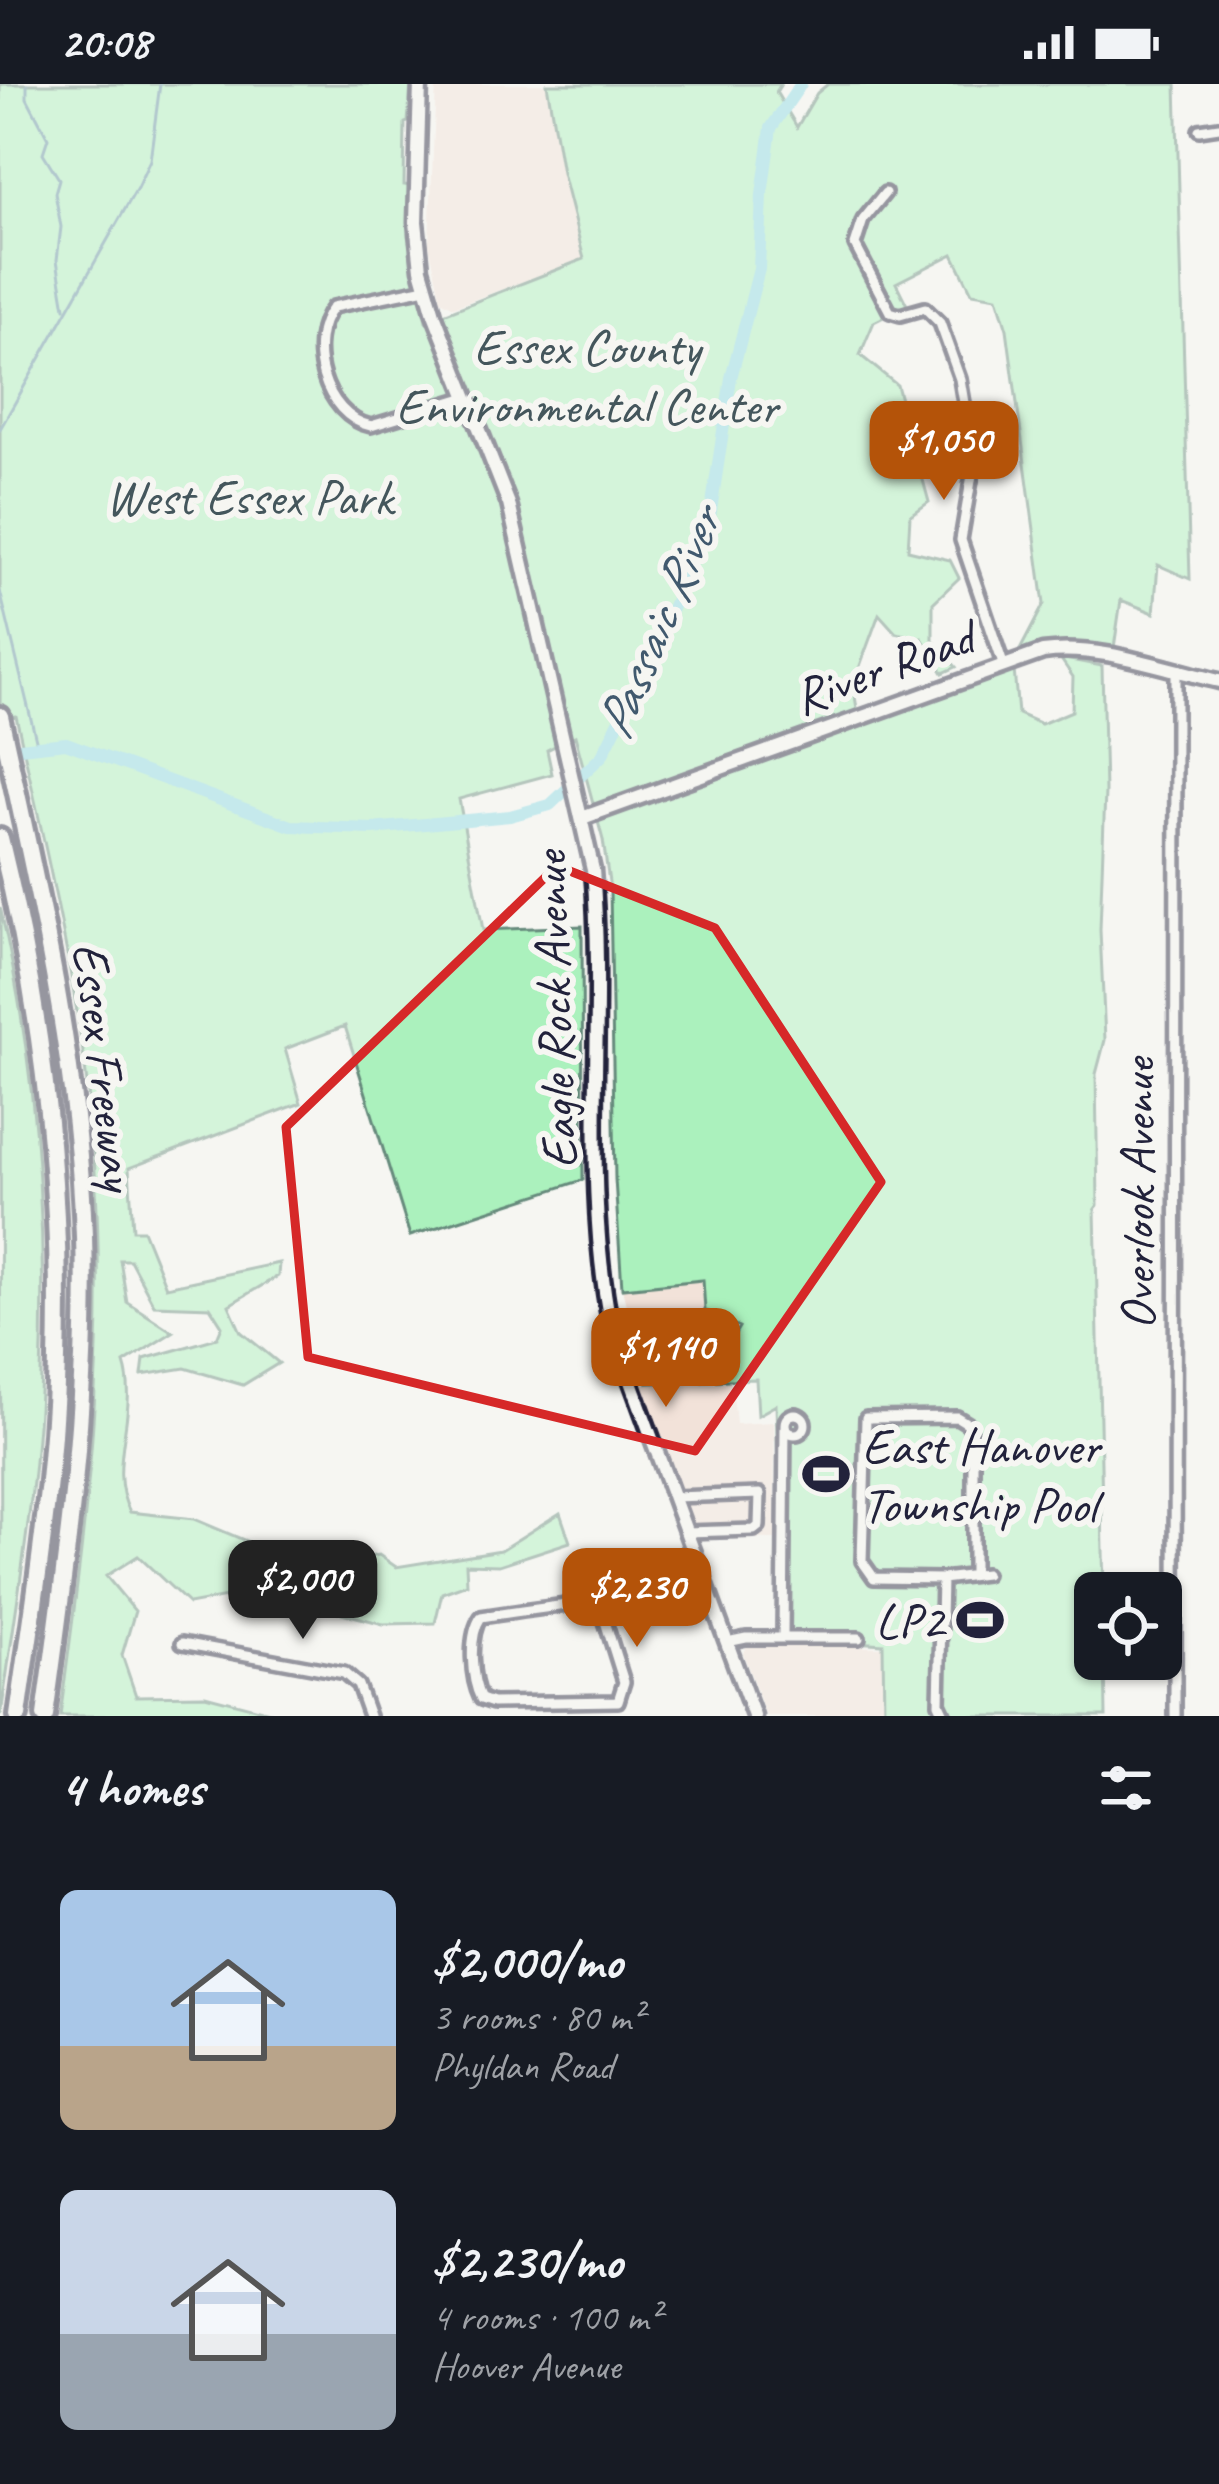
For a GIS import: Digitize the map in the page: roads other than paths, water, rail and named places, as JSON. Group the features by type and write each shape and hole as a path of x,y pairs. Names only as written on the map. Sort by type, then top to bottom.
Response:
{"highway":[{"name":"Essex Freeway","path":"0,716 64,1028 84,1235 76,1484 45,1716"},
{"name":"Essex Freeway","path":"0,838 34,998 52,1148 57,1244 53,1433 18,1716"}],"main road":[{"name":"Eagle Rock Avenue","path":"420,84 416,222 425,288 508,504 582,817 597,917 598,1171 604,1291 618,1350 754,1716"},
{"name":"River Road","path":"582,817 1042,652 1068,650 1219,682"}],"street":[{"path":"1198,130 1219,127"},
{"path":"885,193 857,232 858,256 890,312 900,315 925,308 940,323 960,379 973,450 961,531 963,550 1004,664"},
{"path":"425,288 333,307 319,342 325,380 343,410 371,426 467,397"},
{"name":"Overlook Avenue","path":"1175,1716 1176,672"},
{"path":"852,1415 957,1417 970,1425 973,1575"},
{"path":"866,1418 865,1577 943,1579 986,1574"},
{"path":"782,1637 785,1425"},
{"path":"674,1497 760,1494 759,1526 754,1530 686,1532"},
{"path":"598,1599 624,1682 621,1697 613,1702 493,1703 481,1699 476,1690 474,1637 479,1619 598,1599 702,1574"},
{"path":"943,1579 939,1703 945,1716"},
{"path":"727,1642 859,1638"},
{"path":"182,1643 344,1673 358,1685 369,1716"}],"waterway":[{"path":"27,84 27,98 48,138 43,153 59,179 55,193 61,227 57,260 65,308"},
{"path":"0,429 150,160 160,84"},
{"name":"Passaic River","path":"2,750 66,743 291,826 372,829 510,816 550,805 602,756 709,524 731,378 759,269 771,128 801,84"},
{"path":"0,591 37,744"}],"place":[{"name":"East Hanover Township Pool","path":"826,1474"},
{"name":"LP2","path":"980,1620"}],"park label":[{"name":"Essex County Environmental Center","path":"587,375"},
{"name":"West Essex Park","path":"249,496"}]}
